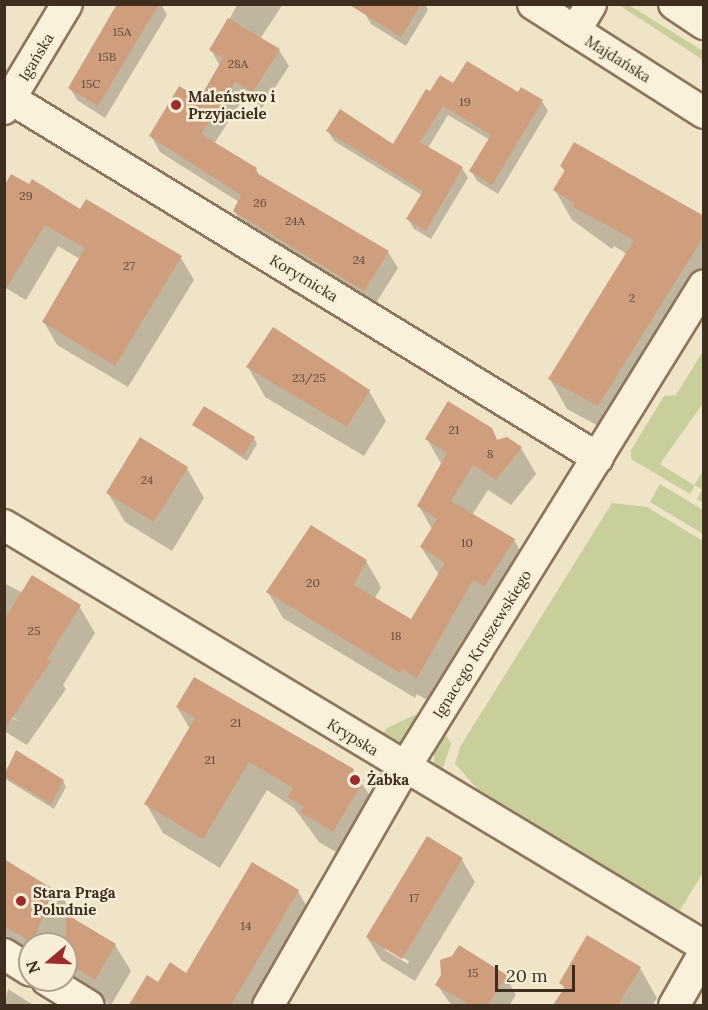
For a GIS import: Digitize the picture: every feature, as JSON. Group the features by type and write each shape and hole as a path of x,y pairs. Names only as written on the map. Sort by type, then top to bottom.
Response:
{"street":[{"name":"Igańska","path":"8,104 67,4"},
{"name":"Majdańska","path":"532,4 704,113"},
{"path":"575,31 591,4"},
{"path":"674,4 704,24"},
{"name":"Korytnicka","path":"8,104 598,458"},
{"name":"Ignacego Kruszewskiego","path":"268,1005 404,769 704,285"},
{"name":"Krypska","path":"4,525 404,769 704,946"},
{"path":"674,1005 704,953"},
{"path":"4,954 18,963"},
{"path":"66,992 88,1005"}],"green space":[{"path":"619,5 629,5 703,51 703,60"},
{"path":"703,351 703,403 660,464 694,485 703,471 703,503 697,499 702,490 695,485 690,494 631,459 631,450 664,396 676,395"},
{"path":"660,484 703,510 703,534 650,502"},
{"path":"612,503 647,507 703,541 703,872 681,909 673,911 482,794 455,764 460,747"},
{"path":"415,715 421,719 403,742 392,745 379,739 387,728"},
{"path":"445,733 451,744 442,771 434,770 434,752"}],"building":[{"path":"117,4 159,4 98,106 68,88"},
{"path":"348,4 421,4 401,37"},
{"path":"228,18 280,49 253,92 235,82 201,134 257,168 255,172 389,251 364,291 233,211 241,195 149,136 179,86 200,98 223,58 209,50"},
{"path":"467,61 518,92 521,87 543,100 492,185 469,171 491,135 443,106 420,142 463,167 426,231 406,219 423,191 326,131 340,109 393,144 426,89 430,91 440,75 453,83"},
{"path":"574,142 704,216 704,236 598,406 548,379 634,240 573,207 575,204 553,190 565,170 560,166"},
{"path":"11,174 29,184 32,179 80,209 86,199 182,256 115,366 42,322 85,248 45,225 4,292 4,186"},
{"path":"273,327 370,390 347,427 246,367"},
{"path":"448,401 492,428 497,440 507,437 522,447 496,480 473,465 451,501 515,539 484,587 473,580 417,678 402,669 400,673 266,592 311,525 367,560 354,585 411,619 445,563 420,547 437,519 417,506 447,453 425,439"},
{"path":"204,406 255,437 243,456 192,425"},
{"path":"140,437 188,467 154,522 106,493"},
{"path":"32,575 81,605 47,659 51,661 4,730 4,620"},
{"path":"194,677 354,769 352,773 364,780 333,832 300,812 304,807 287,797 293,788 249,762 203,839 144,804 195,718 176,707"},
{"path":"16,750 64,780 51,804 4,776"},
{"path":"427,836 463,858 402,959 366,937"},
{"path":"4,859 53,889 37,932 18,932 18,934 4,926"},
{"path":"252,862 299,890 231,1005 129,1005 147,975 158,982 170,962 186,973"},
{"path":"66,914 116,944 95,980 78,969 78,932 66,932"},
{"path":"587,935 641,967 618,1005 553,1005 565,987 559,983"},
{"path":"459,945 507,975 488,1005 470,1005 435,985 441,975 440,960 452,956"}],"place":[{"name":"Maleństwo i Przyjaciele","path":"176,105"},
{"name":"Żabka","path":"355,780"},
{"name":"Stara Praga Poludnie","path":"21,901"}]}
